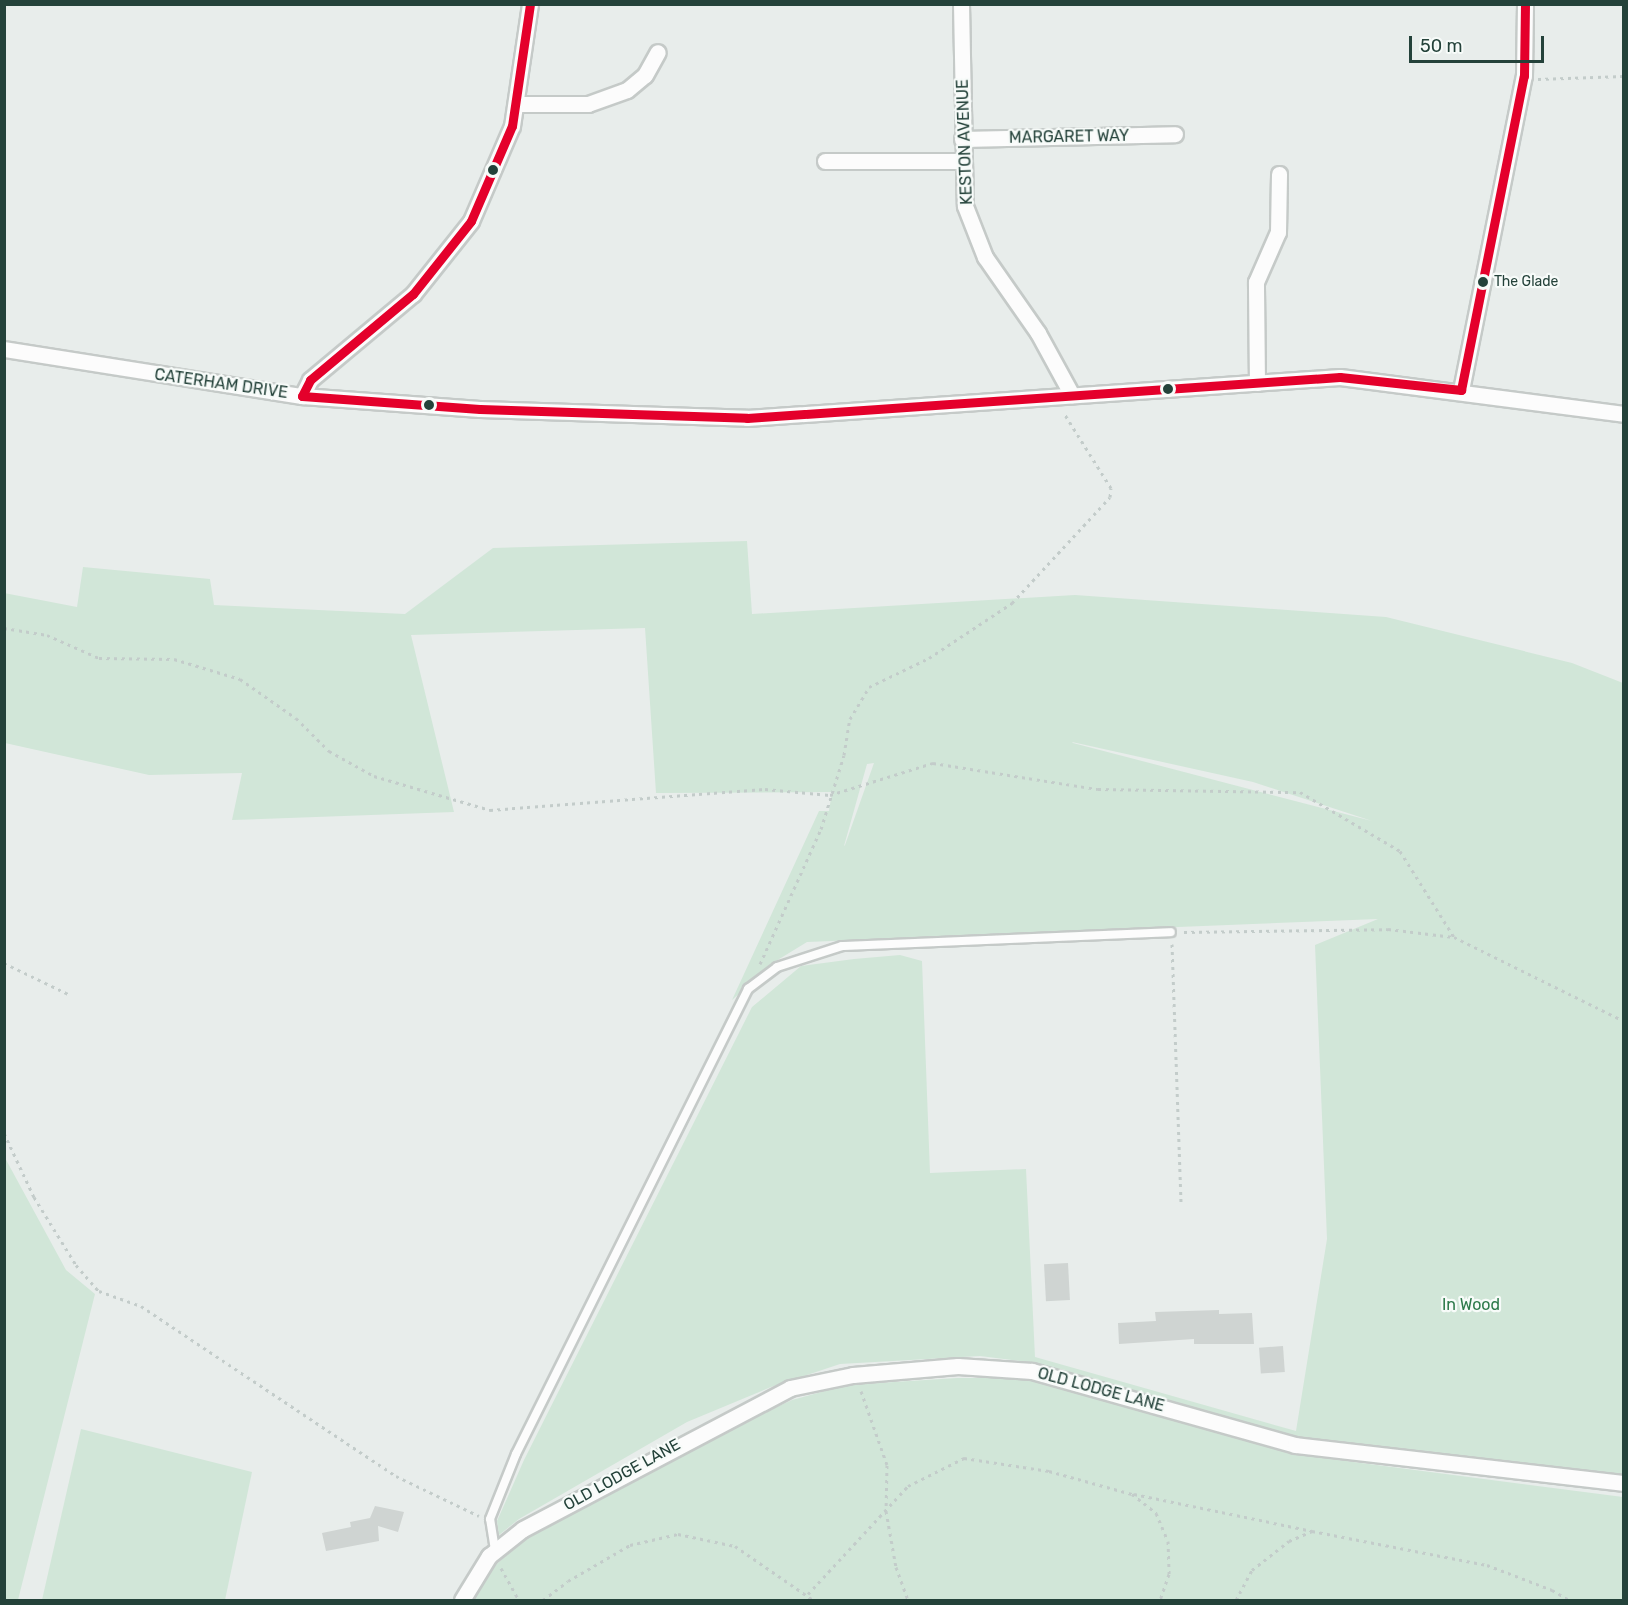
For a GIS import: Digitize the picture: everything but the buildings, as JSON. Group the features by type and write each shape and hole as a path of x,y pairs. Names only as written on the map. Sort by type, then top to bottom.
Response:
{"street":[{"path":"302,396 310,380 405,301 447,256 471,221 492,176 516,104 530,4"},
{"name":"KESTON AVENUE","path":"961,4 965,206 985,257 1038,333 1072,394"},
{"path":"1461,390 1524,76 1525,4"},
{"path":"516,104 588,104 627,90 645,75 658,52"},
{"name":"MARGARET WAY","path":"962,139 1175,135"},
{"path":"825,161 964,161"},
{"path":"1257,383 1256,282 1278,232 1279,174"},
{"name":"CATERHAM DRIVE","path":"4,349 302,396 480,409 747,418 1340,377 1461,390 1623,414"},
{"name":"OLD LODGE LANE","path":"462,1600 495,1550 541,1519 780,1393 854,1375 958,1366 1032,1371 1295,1445 1623,1483"}],"lane":[{"path":"495,1550 490,1520 516,1454 748,989 777,967 842,946 1171,932"}],"path":[{"path":"1524,76 1623,76"},
{"path":"748,989 821,829 844,755 850,719 869,687 930,658 1012,603 1110,497 1111,488 1088,447 1052,397"},
{"path":"4,628 46,634 99,658 174,659 240,679 296,718 329,751 374,776 490,810 765,789 830,795 933,763 1098,789 1300,792 1400,851 1454,937"},
{"path":"1180,1206 1171,932 1388,929 1454,937 1623,1021"},
{"path":"4,963 68,994"},
{"path":"4,1133 34,1197 76,1265 99,1291 141,1306 396,1476 490,1520"},
{"path":"854,1375 887,1464 886,1510 896,1567 908,1600"},
{"path":"808,1594 908,1486 964,1458 1049,1471 1132,1494 1487,1565 1552,1590 1569,1600"},
{"path":"1132,1494 1156,1513 1168,1541 1169,1574 1160,1600"},
{"path":"1236,1600 1252,1570 1289,1541 1312,1531"},
{"path":"543,1600 568,1581 630,1545 678,1534 735,1546 808,1594 813,1600"},
{"path":"504,1572 519,1600"}],"green space":[{"name":"In Wood","path":"747,541 752,614 1075,595 1386,617 1572,663 1623,683 1623,1475 1297,1440 1028,1362 980,1356 840,1364 771,1387 687,1422 519,1519 499,1535 497,1521 524,1460 752,1007 801,966 854,959 900,955 922,961 930,1173 1026,1169 1035,1357 1296,1431 1327,1239 1315,945 1378,919 807,942 776,961 732,1000 819,811 829,811 832,792 656,793 645,628 411,635 454,812 232,820 242,773 149,775 5,743 4,593 77,607 83,567 210,579 214,605 405,614 493,548","holes":["1073,743 1253,782 1372,821","874,763 845,845 844,846 867,764"]},
{"path":"4,1156 66,1270 95,1294 18,1600 4,1600"},
{"path":"957,1378 1026,1378 1300,1455 1623,1497 1623,1600 472,1600 492,1568 531,1534 644,1468 792,1400 847,1385"},
{"path":"81,1429 252,1472 225,1600 42,1600"}],"transit line":[{"path":"302,396 310,380 413,294 471,221 512,126 530,4"},
{"path":"1461,390 1524,76 1525,4"},
{"path":"302,396 480,409 747,418 1340,377 1461,390"}],"place":[{"name":"The Glade","path":"1483,282"}]}
